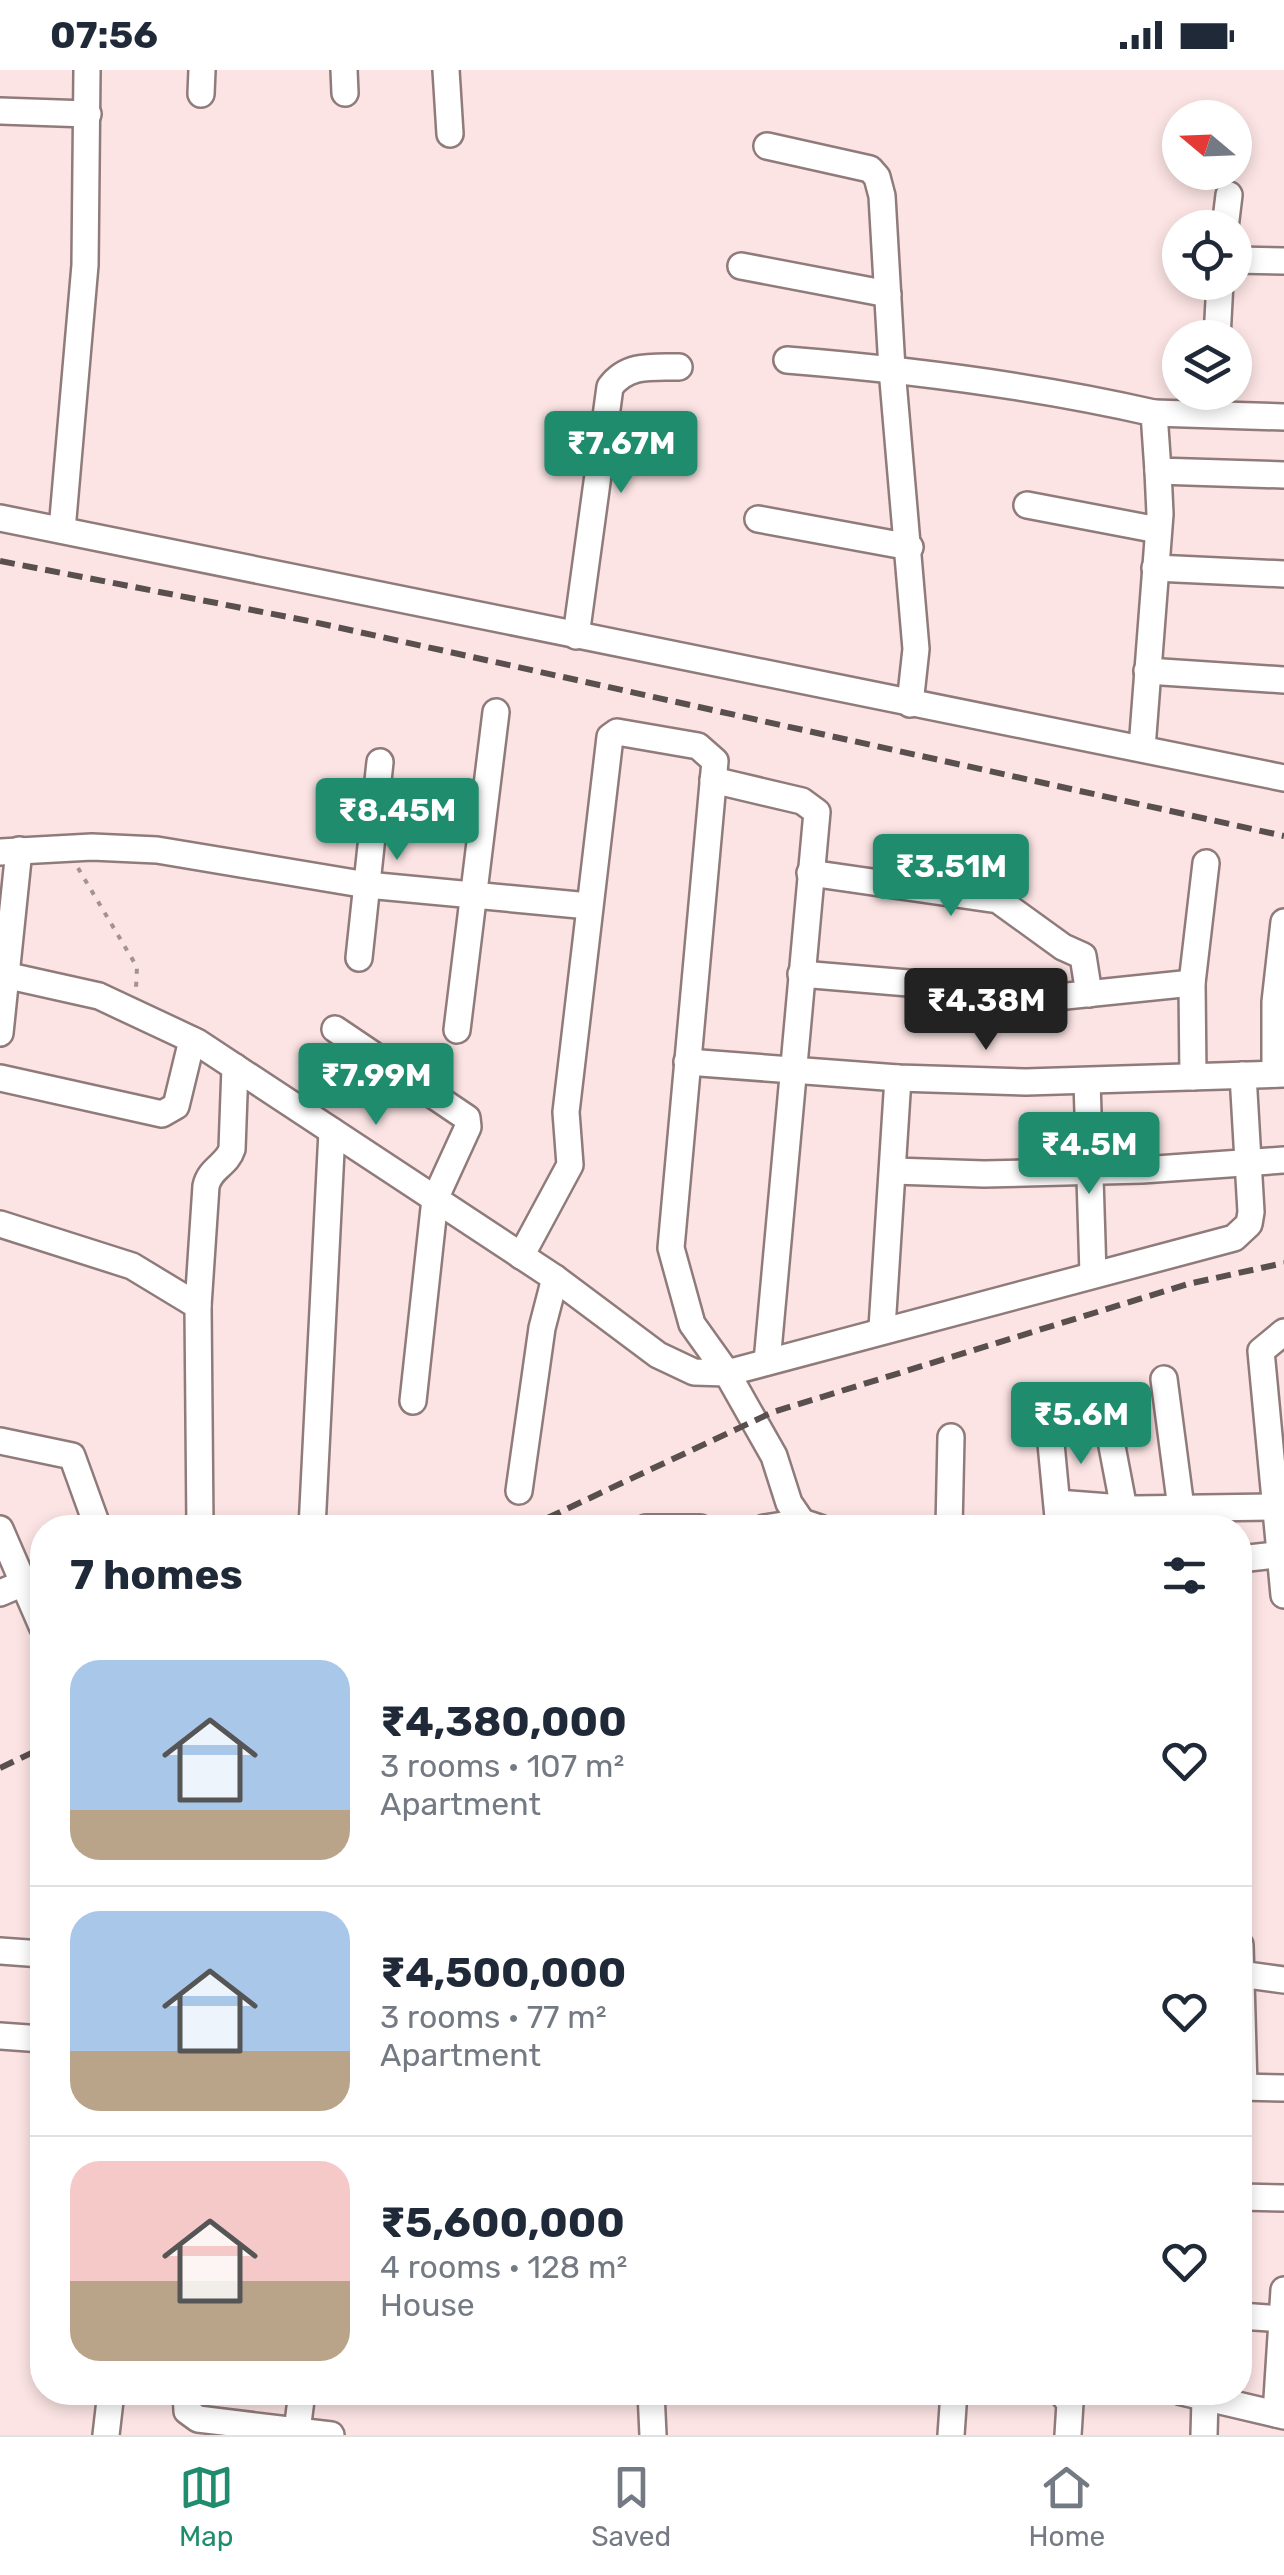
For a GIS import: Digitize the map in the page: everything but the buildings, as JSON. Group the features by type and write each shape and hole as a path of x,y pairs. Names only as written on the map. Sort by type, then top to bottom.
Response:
{"street":[{"path":"62,530 86,265 87,70"},
{"path":"446,70 450,134"},
{"path":"0,112 88,114"},
{"path":"767,146 854,164 878,177 910,547 916,649 910,704"},
{"path":"1227,210 1229,195"},
{"path":"1252,260 1284,261"},
{"path":"740,266 888,294"},
{"path":"786,360 1012,383 1154,414 1178,410"},
{"path":"576,636 610,387 620,373 641,367 679,367"},
{"path":"1246,410 1284,417"},
{"path":"1142,748 1158,530 1154,414"},
{"path":"1158,471 1284,475"},
{"path":"1027,505 1158,530"},
{"path":"0,518 347,584 576,636 1284,778"},
{"path":"758,519 910,547"},
{"path":"1155,568 1284,574"},
{"path":"1147,670 1284,680"},
{"path":"457,1030 470,893 496,712"},
{"path":"521,1256 570,1165 566,1112 614,732 706,750 715,761 671,1248 692,1324 727,1373 774,1456 789,1503 802,1515"},
{"path":"358,958 380,762"},
{"path":"713,780 811,805 817,812 766,1362"},
{"path":"0,1034 9,851 156,850 367,885 590,906"},
{"path":"1192,1077 1192,983 1206,862"},
{"path":"810,874 998,900 1063,947 1083,956 1089,994"},
{"path":"687,1062 794,1067 898,1078 1087,1081 1279,1074 1284,922"},
{"path":"801,974 969,998 1089,994 1192,983"},
{"path":"4,975 98,996 192,1040 554,1278 674,1364 704,1374 727,1373 1243,1233 1252,1212 1243,1075"},
{"path":"334,1028 467,1118 468,1127 435,1199 414,1401"},
{"path":"0,1078 162,1114 176,1106 192,1040"},
{"path":"200,1515 198,1306 206,1186 208,1176 229,1158 232,1149 235,1067"},
{"path":"882,1328 898,1078"},
{"path":"1087,1081 1093,1274"},
{"path":"313,1515 332,1131"},
{"path":"894,1171 984,1174 1284,1160"},
{"path":"0,1224 132,1266 198,1306"},
{"path":"519,1490 542,1328 554,1278"},
{"path":"1284,1332 1260,1350 1284,1595"},
{"path":"1164,1379 1181,1508"},
{"path":"1048,1412 1058,1515 1124,1509 1275,1507"},
{"path":"1106,1414 1124,1509"},
{"path":"949,1515 951,1437"},
{"path":"0,1441 72,1456 93,1515"},
{"path":"0,1528 22,1584"},
{"path":"1252,1559 1282,1555"},
{"path":"0,1951 30,1953"},
{"path":"1252,1976 1284,1980"},
{"path":"0,2036 30,2039"},
{"path":"1252,2087 1284,2088"},
{"path":"1252,2197 1284,2198"},
{"path":"1236,2405 1280,2415 1284,2290"},
{"path":"1252,2317 1282,2319"},
{"path":"106,2435 109,2405"},
{"path":"297,2431 300,2405"},
{"path":"652,2405 654,2435"},
{"path":"952,2435 953,2405"},
{"path":"1068,2435 1070,2405"},
{"path":"1196,2405 1204,2435"},
{"path":"187,2414 331,2435"}],"path":[{"path":"66,848 137,967 135,1012"}],"railway":[{"path":"0,561 309,621 1284,836"},
{"path":"554,1515 773,1412 1188,1284 1284,1263"},
{"path":"0,1768 30,1754"}]}
